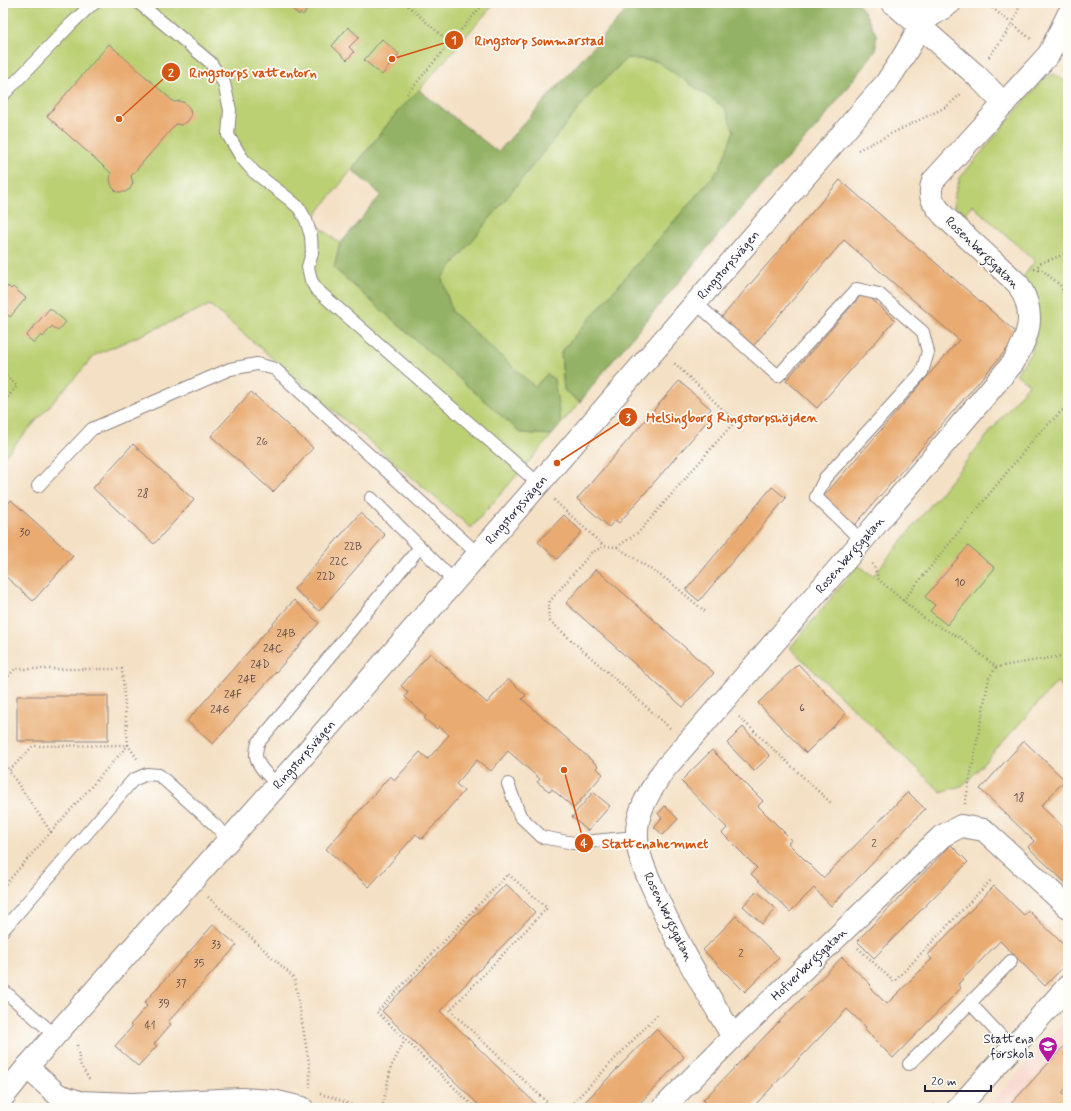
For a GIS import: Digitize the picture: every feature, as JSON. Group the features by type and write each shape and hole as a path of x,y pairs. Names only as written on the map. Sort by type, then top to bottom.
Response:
{"street":[{"path":"893,3 977,76 1004,104"},
{"name":"Ringstorpsvägen","path":"6,1089 56,1036 278,785 478,554 544,489 696,302 886,83 920,26 928,3"},
{"name":"Ringstorpsvägen","path":"920,26 929,17 950,3"},
{"name":"Rosenbergsgatan","path":"733,1037 683,951 661,908 641,861 636,837 638,819 643,803 663,771 859,545 1013,363 1027,334 1029,321 1023,292 1018,284 944,216 934,205 930,193 933,181 1049,54 1068,15"},
{"path":"961,826 984,830 1068,907"},
{"name":"Hofverbergsgatan","path":"663,1108 733,1037 942,836 961,826"},
{"path":"958,1108 1068,986"},
{"path":"27,1067 58,1095 79,1102 132,1104 242,1100 306,1100"}],"lane":[{"path":"3,95 88,7 95,3"},
{"path":"140,3 210,62 224,83 230,110 228,136 242,158 254,172 290,199 299,208 306,220 311,236 312,253 308,267 311,280 316,288 544,489"},
{"path":"696,302 778,376 856,289 879,294 923,332 928,352 922,372 825,478 816,498 859,545"},
{"path":"38,486 92,429 230,369 257,364 275,369 478,554"},
{"path":"371,498 454,581"},
{"path":"278,785 264,772 259,764 256,755 258,743 420,547"},
{"path":"3,930 133,780 148,774 160,775 216,826 228,840"},
{"path":"508,784 520,816 542,837 573,843 636,837"},
{"path":"909,1064 1011,961"},
{"path":"3,990 56,1036"},
{"path":"970,1003 1012,1048"}],"path":[{"path":"405,3 450,43"},
{"path":"406,94 484,3"},
{"path":"986,3 1049,54 1068,76"},
{"path":"977,76 1012,24 1021,3"},
{"path":"1034,270 1041,263 1068,253"},
{"path":"617,547 639,532 735,421 669,359"},
{"path":"3,374 17,386 3,403"},
{"path":"903,601 1037,435 1068,405"},
{"path":"544,489 604,546"},
{"path":"859,545 874,566 879,580 926,620 961,638 996,667"},
{"path":"687,743 550,621 548,611 550,601 590,553 604,546 617,547 670,582 707,613"},
{"path":"961,826 989,678 996,667 1068,655"},
{"path":"3,682 16,669 122,669 128,745 148,774"},
{"path":"722,702 832,804"},
{"path":"9,771 33,746 128,745"},
{"path":"3,887 128,745"},
{"path":"3,761 51,832"},
{"path":"474,1108 376,1012 508,874 548,908 450,1010 553,1108"},
{"path":"842,932 894,982 991,880"},
{"path":"207,897 292,976 295,981 310,1069 306,1100"},
{"path":"568,1108 658,1014"},
{"path":"382,1108 391,1067 405,1040"}],"shaded area":[{"name":"Stattena förskola","path":"1068,1018 1068,1108 987,1108"}],"green space":[{"path":"3,3 495,3 419,90 398,111 312,220 340,244 334,268 521,433 552,435 471,528 210,305 95,355 3,458"},
{"path":"633,3 857,3 864,11 876,34 876,50 819,124 736,214 580,402 564,390 561,352 720,168 734,131 725,108 657,61 627,58 592,92 442,278 452,312 535,387 547,374 554,379 561,424 552,435 521,433 334,268 340,244 381,195 352,170 398,111 419,90 498,152"},
{"path":"627,58 657,61 725,108 734,131 720,168 561,352 564,390 580,402 561,424 553,379 547,374 535,387 452,312 441,278 592,92"},
{"path":"1054,74 1068,83 1068,692 1057,682 964,785 941,792 790,648 858,565 873,576 1029,384 1016,374 1031,353 1036,334 1023,277 1035,261 972,205 962,218 954,206 955,193 960,178 1043,79"}],"building":[{"path":"288,3 312,3 303,15 300,13 299,15 288,6 290,4"},
{"path":"348,27 359,37 349,47 354,52 347,60 332,46"},
{"path":"382,39 399,54 382,75 364,60"},
{"path":"109,44 174,102 180,101 185,103 190,109 191,116 187,122 181,125 176,124 131,176 133,183 130,189 125,192 117,192 112,187 110,180 111,173 47,116"},
{"path":"840,180 1019,335 855,525 823,497 959,340 844,240 753,346 721,318"},
{"path":"8,286 11,289 13,287 26,298 10,317 3,311 3,292"},
{"path":"864,292 895,320 817,408 786,380"},
{"path":"50,308 66,322 58,331 52,326 43,337 41,335 34,343 26,336"},
{"path":"679,381 711,409 705,416 709,419 619,523 615,520 609,527 577,499"},
{"path":"251,392 313,448 273,492 211,436"},
{"path":"133,444 194,500 154,544 93,488"},
{"path":"772,487 786,498 699,601 686,590"},
{"path":"11,500 73,556 33,601 3,574 3,510"},
{"path":"360,513 385,535 319,611 294,589"},
{"path":"564,515 582,532 557,559 538,542"},
{"path":"968,546 995,568 947,625 930,611 935,605 925,597"},
{"path":"596,569 714,673 683,707 566,603"},
{"path":"294,600 319,623 213,744 187,721"},
{"path":"430,653 487,703 508,679 526,695 522,699 598,766 596,768 603,774 574,808 552,789 550,792 537,782 540,779 508,751 491,771 477,760 456,784 464,791 422,839 416,834 369,887 326,849 390,776 395,780 420,752 428,759 449,735 439,726 437,729 424,718 426,716 405,697 408,692 401,686"},
{"path":"798,664 846,714 806,753 758,703"},
{"path":"17,696 108,696 108,741 17,741"},
{"path":"743,727 770,756 754,771 727,743"},
{"path":"1024,741 1065,780 1041,806 1068,832 1068,885 1028,847 1034,841 980,789"},
{"path":"712,750 763,801 758,806 792,840 788,843 823,878 908,792 925,809 831,906 814,888 790,912 751,874 757,868 722,833 727,828 681,781"},
{"path":"593,792 610,806 588,831 572,817"},
{"path":"665,806 678,819 663,835 654,827 662,818 658,814"},
{"path":"951,845 968,862 874,958 857,941"},
{"path":"506,884 535,912 440,1011 540,1108 482,1108 382,1011"},
{"path":"994,886 1024,915 1029,911 1068,949 1068,962 1045,986 1000,941 958,984 961,988 893,1058 864,1029 866,1027 847,1009 753,1107 754,1108 711,1108 703,1100 842,957 871,985 869,987 887,1004 932,959 928,955"},
{"path":"757,891 776,909 762,924 743,906"},
{"path":"736,916 779,958 745,992 703,950"},
{"path":"213,925 237,945 168,1022 171,1024 154,1044 157,1046 138,1066 115,1046 132,1027 130,1025 147,1006 144,1003"},
{"path":"656,1029 684,1057 635,1108 579,1108"},
{"path":"1068,1042 1068,1086 1062,1093 1068,1098 1068,1108 1007,1108"}],"place":[{"name":"Ringstorp sommarstad","path":"392,59"},
{"name":"Ringstorps vattentorn","path":"119,119"},
{"name":"Helsingborg Ringstorpshöjden","path":"557,463"},
{"name":"Stattenahemmet","path":"564,770"},
{"name":"Stattena förskola","path":"1048,1063"}]}
